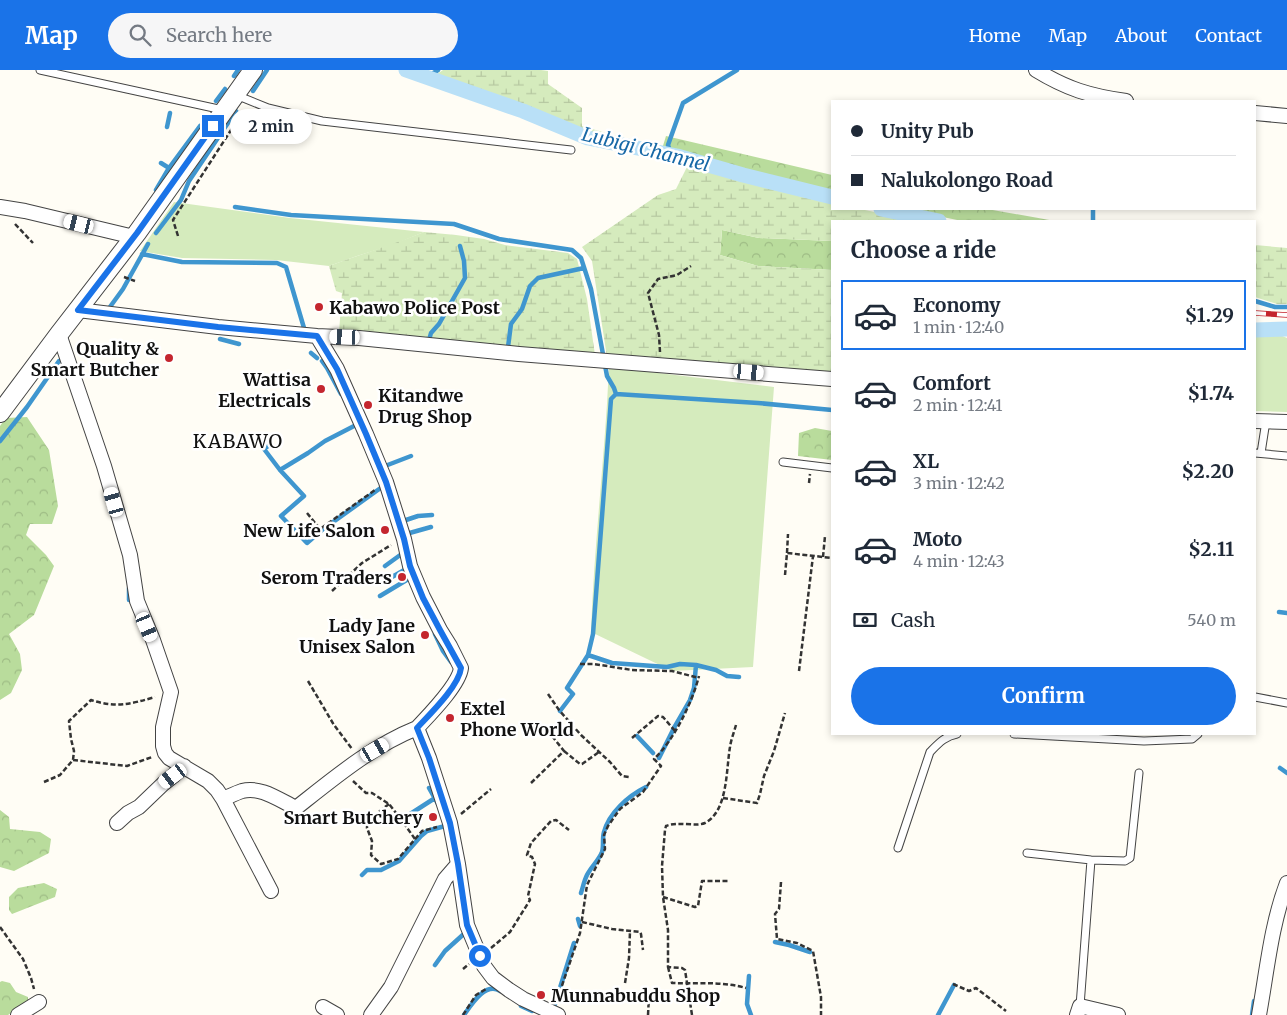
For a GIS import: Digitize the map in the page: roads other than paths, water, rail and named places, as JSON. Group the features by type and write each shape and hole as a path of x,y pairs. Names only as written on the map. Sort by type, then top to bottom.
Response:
{"street":[{"path":"0,413 134,237 253,70"},
{"path":"1036,70 1075,90 1120,100"},
{"path":"1256,113 1287,116"},
{"path":"1,207 134,237"},
{"path":"78,310 218,327 359,338 519,354 831,379"},
{"path":"59,334 109,484 130,555 137,601 171,692 163,727 163,746 169,758 213,785 224,799 271,892"},
{"path":"224,799 244,790 255,790 264,792 296,808 359,759 401,734 417,728 440,703 461,671 423,598 410,566 404,539 386,482 366,434 337,369 317,336"},
{"path":"1261,421 1287,422"},
{"path":"417,728 450,823 467,925 480,956 488,971 498,982 523,999 555,1014"},
{"path":"116,823 139,807 184,766"},
{"path":"371,1015 391,987 445,879 458,864"},
{"path":"1259,1015 1272,940 1287,883"},
{"path":"18,1015 38,1002"},
{"path":"322,1007 337,1015"},
{"path":"1078,1011 1118,1015"}],"lane":[{"path":"40,70 224,110"},
{"path":"235,95 268,108 322,121 571,150"},
{"path":"1261,421 1258,453 1287,456"},
{"path":"784,462 831,468"},
{"path":"1256,697 1287,704"},
{"path":"898,848 930,752 940,741 951,735"},
{"path":"1033,735 1144,741 1192,739 1197,735"},
{"path":"1027,853 1091,860 1125,861 1130,858 1139,773"},
{"path":"1078,1011 1091,860"}],"waterway":[{"path":"234,76 238,70"},
{"path":"253,91 267,70"},
{"name":"Lubigi Channel","path":"406,70 523,111 588,138 677,156 831,197"},
{"path":"427,77 438,70"},
{"path":"671,155 668,145 683,103 737,70"},
{"path":"216,101 225,89"},
{"path":"156,233 181,200 189,181 236,111"},
{"path":"167,127 170,113"},
{"path":"161,163 169,168 200,126"},
{"path":"156,190 169,168"},
{"path":"235,207 291,215 454,224 499,239 572,250 581,258 591,289 607,376 616,394 758,403 831,410"},
{"name":"Lubigi Channel","path":"886,210 934,220"},
{"path":"1093,210 1093,220"},
{"path":"107,311 123,289 148,244"},
{"path":"427,339 429,340 431,333 439,324 465,278 464,261 460,246"},
{"path":"142,254 182,262 277,263 286,267 304,328"},
{"path":"508,347 511,324 522,309 530,286 538,278 584,268"},
{"path":"1256,301 1275,307 1287,307"},
{"name":"Lubigi Channel","path":"1256,330 1287,329"},
{"path":"220,339 239,344"},
{"path":"311,353 317,358"},
{"path":"0,441 27,407 59,361"},
{"path":"322,361 341,394"},
{"path":"560,711 573,694 567,688 588,655 593,634 611,399 616,394"},
{"path":"356,425 325,441 280,470 304,496 281,516 307,543 382,487"},
{"path":"271,444 264,449 280,470"},
{"path":"385,466 411,456"},
{"path":"403,521 418,516 432,515"},
{"path":"406,534 431,527"},
{"path":"385,566 403,553"},
{"path":"392,577 406,569 405,565"},
{"path":"380,596 410,578"},
{"path":"129,588 129,600"},
{"path":"1279,612 1287,613"},
{"path":"435,634 451,662"},
{"path":"588,655 612,663 667,667 680,664 696,665 694,688 690,700 659,758"},
{"path":"696,665 716,670 727,676 739,677"},
{"path":"637,736 653,753"},
{"path":"1280,768 1287,773"},
{"path":"581,893 587,875 602,852 603,834 610,818 626,800 646,787"},
{"path":"429,788 438,804"},
{"path":"404,818 435,798"},
{"path":"362,875 367,870 381,870 399,861 427,831 445,826"},
{"path":"578,919 580,926"},
{"path":"435,965 445,951 466,932"},
{"path":"775,942 810,952"},
{"path":"554,1007 574,943"},
{"path":"749,976 747,1004 751,1015"},
{"path":"938,1015 954,985"},
{"path":"464,1015 475,1000 484,992 489,989 500,991"},
{"path":"1252,1015 1254,1001"},
{"path":"521,1006 532,1011"}],"railway":[{"path":"1256,313 1287,315"}],"place":[{"name":"Kabawo Police Post","path":"319,307"},
{"name":"Quality & Smart Butcher","path":"169,358"},
{"name":"Wattisa Electricals","path":"321,389"},
{"name":"Kitandwe Drug Shop","path":"368,405"},
{"name":"New Life Salon","path":"385,530"},
{"name":"Serom Traders","path":"402,577"},
{"name":"Lady Jane Unisex Salon","path":"425,635"},
{"name":"Extel Phone World","path":"450,718"},
{"name":"Smart Butchery","path":"433,817"},
{"name":"Munnabuddu Shop","path":"541,995"}],"district":[{"name":"KABAWO","path":"238,441"}]}
